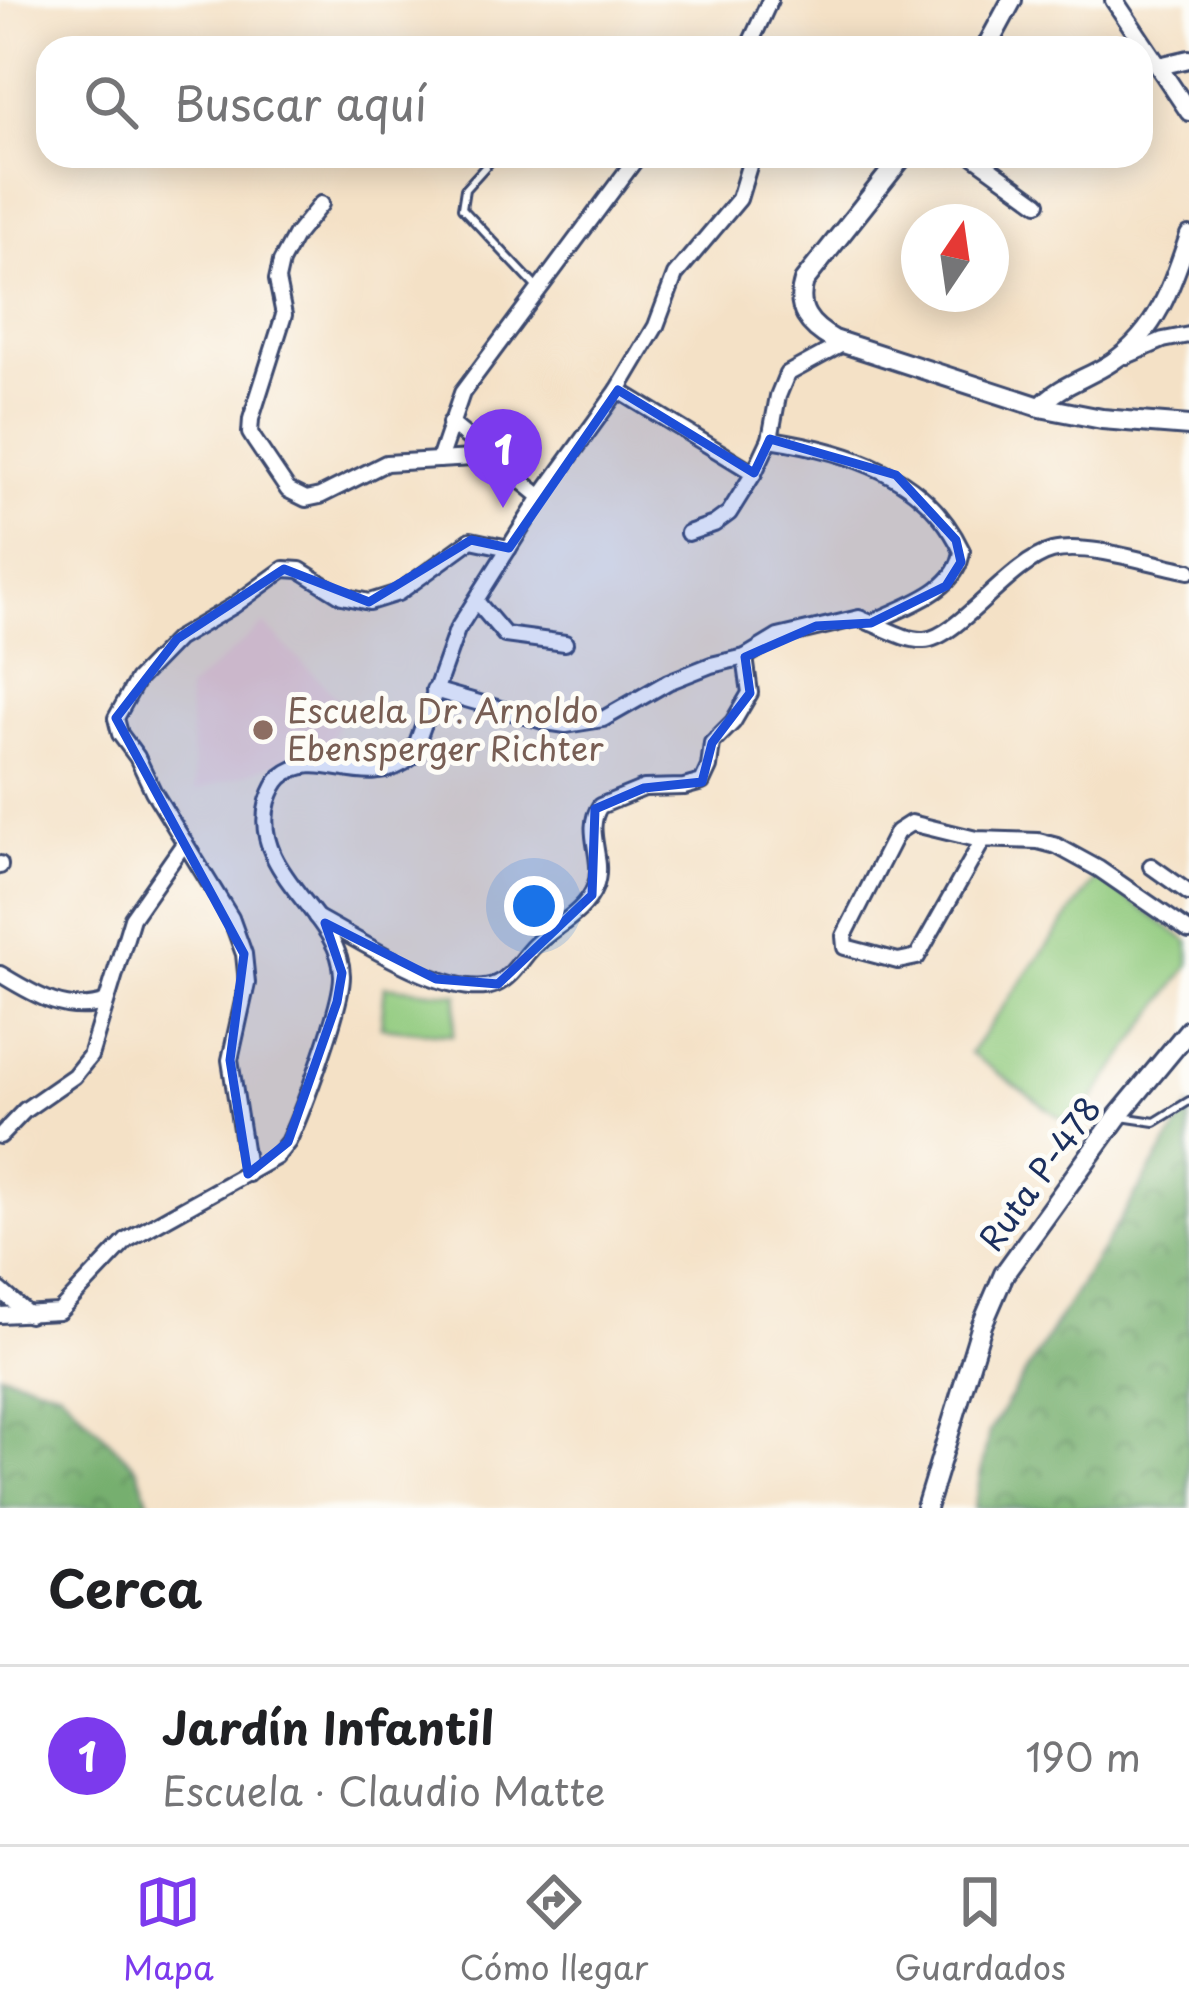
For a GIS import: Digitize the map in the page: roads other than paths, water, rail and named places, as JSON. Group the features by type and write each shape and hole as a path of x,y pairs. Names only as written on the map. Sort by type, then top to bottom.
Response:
{"main road":[{"path":"992,36 1012,0"},
{"path":"887,168 804,281 800,296 807,320 844,344 1040,407 1102,419 1189,426"},
{"name":"Ruta P-478","path":"926,1508 997,1288 1012,1260 1118,1116 1189,1030"}],"street":[{"path":"754,36 770,0"},
{"path":"1114,0 1139,36"},
{"path":"1153,57 1189,112"},
{"path":"1159,66 1189,59"},
{"path":"439,460 467,386 629,168"},
{"path":"0,1315 59,1312 127,1240 276,1157 288,1142 337,1002 342,973 316,917 266,841 264,820 274,785 305,764 360,774 391,769 412,757 457,630 618,390 656,326 674,275 739,199 748,168"},
{"path":"991,168 1039,203"},
{"path":"321,204 280,262 277,280 284,315 250,434 288,490 306,499 386,464 490,458"},
{"path":"1113,362 1157,316 1189,235"},
{"path":"1040,407 1057,390 1113,362 1162,340 1189,335"},
{"path":"688,533 714,524 729,512 770,440 788,374 844,344"},
{"path":"618,390 754,472"},
{"path":"450,423 542,497"},
{"path":"770,440 837,452 896,475 913,486 956,540 961,562 946,586 872,623"},
{"path":"248,1174 230,1060 247,983 246,964 230,918 119,734 116,718 136,680 162,652 284,569 300,570 342,596 369,602 398,592 471,540 508,548"},
{"path":"434,691 510,714 566,724 602,718 668,682 711,664 745,657 778,637 816,626 860,619 911,639 935,638 1023,565 1049,551 1086,550 1189,571"},
{"path":"476,601 505,635 565,644"},
{"path":"316,917 436,980 475,988 498,984 533,946 586,904 599,869 592,831 596,810 644,788 684,788 701,782 710,767 712,743 733,722 750,693 745,657"},
{"path":"983,840 913,960 898,961 845,947 844,936 901,828 916,823 983,840 1038,842 1070,852 1189,931"},
{"path":"0,1136 81,1067 99,1033 132,918 185,842"},
{"path":"1151,866 1189,892"},
{"path":"0,974 63,1005 87,1008 106,1002"},
{"path":"0,1290 28,1315"}],"lane":[{"path":"484,168 465,189 462,208 540,291"},
{"path":"1118,1116 1155,1122 1189,1101"}],"place":[{"name":"Jardín Infantil","path":"503,508"},
{"name":"Escuela Dr. Arnoldo Ebensperger Richter","path":"263,730"}]}
